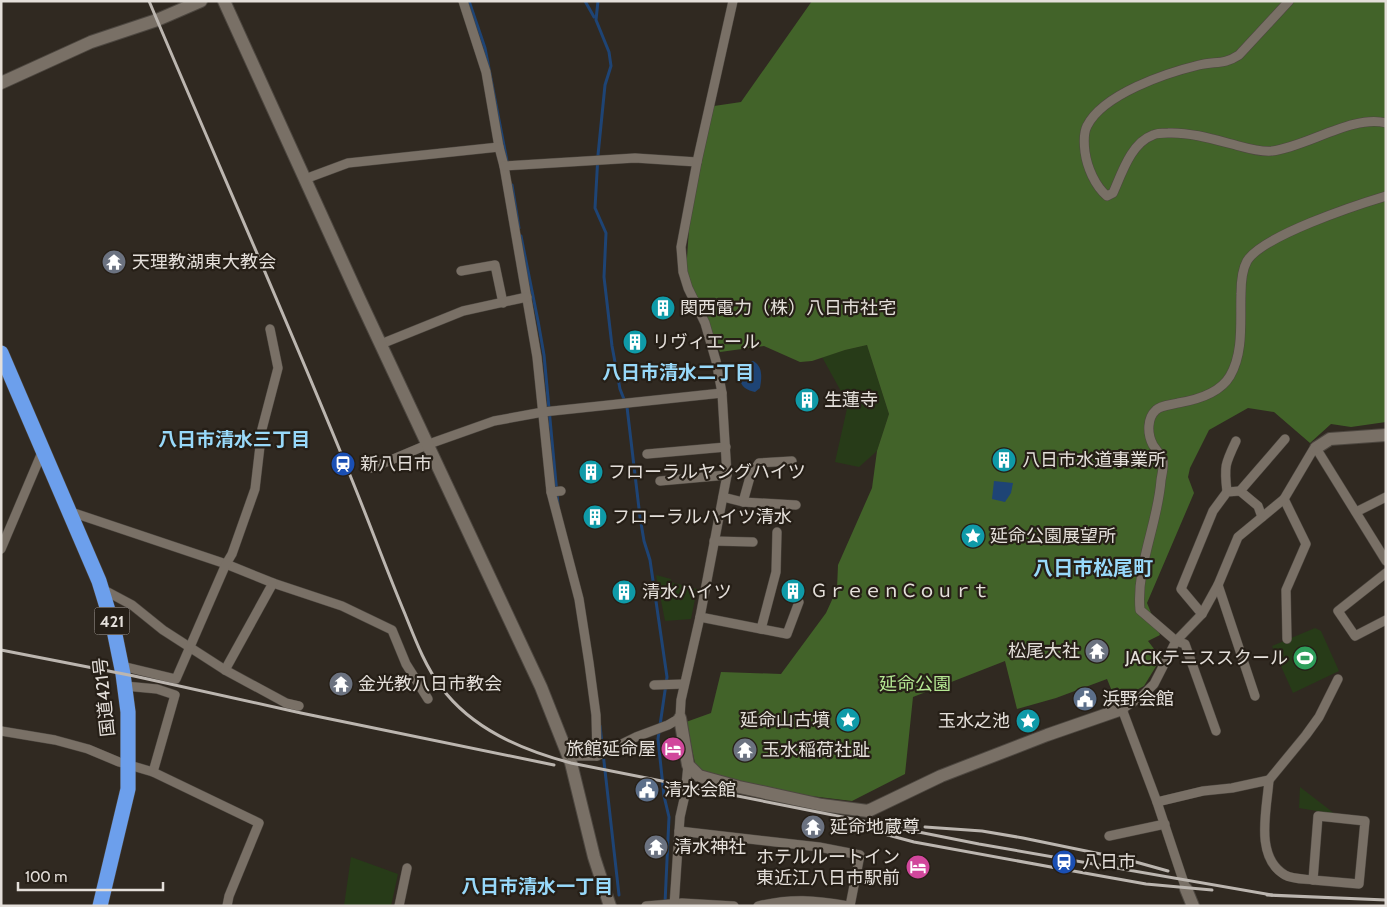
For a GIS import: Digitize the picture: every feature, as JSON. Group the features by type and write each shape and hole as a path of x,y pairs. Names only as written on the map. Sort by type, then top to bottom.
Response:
{"highway":[{"name":"国道421号","path":"1,353 102,589 122,666 128,712 128,789 100,906"}],"street":[{"path":"1,83 91,42 157,20 201,1"},
{"path":"224,1 541,687 568,756 594,858 610,906"},
{"path":"464,1 486,72 504,166 537,357 551,492 579,599 596,716 597,756"},
{"path":"675,905 679,830 688,765 680,718 680,700 700,616 727,475 722,393 716,361 705,323 688,288 683,272 681,248 697,162 733,1"},
{"path":"1289,1 1239,55 1229,61 1172,72 1137,86 1105,105 1087,126 1084,142 1086,161 1101,192 1107,196 1113,193 1136,146 1155,134 1179,133 1257,150 1272,151 1288,148 1351,126 1368,122 1386,123"},
{"path":"305,179 348,163 499,147"},
{"path":"504,166 635,158 697,162"},
{"path":"1216,732 1185,644 1176,640 1140,610 1140,581 1156,515 1163,461 1150,436 1148,427 1157,408 1204,396 1226,382 1231,375 1240,342 1243,276 1246,262 1253,254 1261,247 1292,231 1327,216 1386,196"},
{"path":"461,271 495,265 503,302"},
{"path":"381,344 463,311 527,297"},
{"path":"122,666 176,679 232,554 255,488 262,429 278,368 270,329"},
{"path":"372,468 429,444 494,421 543,412 722,393"},
{"path":"688,765 699,776 740,787 822,805 868,811 941,776 1047,735 1122,709 1141,697 1154,684 1176,640 1202,614 1218,585 1238,537 1284,499 1316,448 1330,440 1386,435"},
{"path":"1240,491 1285,439"},
{"path":"1202,614 1181,589 1213,511 1227,492 1224,471 1236,441"},
{"path":"647,454 726,447"},
{"path":"1316,448 1386,561"},
{"path":"2,547 43,450"},
{"path":"743,502 750,477 759,463 792,461"},
{"path":"660,481 727,475"},
{"path":"551,492 562,491"},
{"path":"1227,492 1240,491 1258,506 1262,517"},
{"path":"723,497 743,502 796,505"},
{"path":"1356,512 1386,497"},
{"path":"1284,499 1306,544 1286,590 1287,639"},
{"path":"68,510 342,606 392,630 406,664 428,698"},
{"path":"761,629 776,572 777,532"},
{"path":"714,541 753,542"},
{"path":"1386,573 1338,611 1355,636 1386,620"},
{"path":"225,670 273,583"},
{"path":"1218,585 1255,696"},
{"path":"102,589 132,605 189,649 286,703 300,706"},
{"path":"700,616 788,634 799,602"},
{"path":"1313,880 1318,816 1365,821 1359,884 1313,880 1287,876 1269,858 1264,842 1269,780 1319,717 1338,679"},
{"path":"654,685 684,684"},
{"path":"125,686 156,689 175,695 153,772"},
{"path":"1122,709 1193,906"},
{"path":"568,756 597,756 680,718"},
{"path":"1,731 70,744 88,749 127,765 153,772 259,823 229,896 227,906"},
{"path":"1157,802 1203,791 1232,788 1269,780"},
{"path":"1110,836 1164,824"},
{"path":"679,830 819,847 860,855 849,906 810,899 779,900 758,906"},
{"path":"399,906 407,868"},
{"path":"646,906 734,906"}],"green space":[{"name":"延命公園","path":"812,1 1386,1 1386,422 1351,427 1331,424 1310,443 1274,412 1248,408 1209,430 1190,468 1188,477 1194,493 1147,603 1160,635 1148,641 1161,658 1144,686 1116,701 1107,679 1056,698 1017,709 1005,661 913,697 905,774 852,801 794,794 701,772 695,763 686,722 711,713 721,672 781,674 826,613 837,589 838,565 872,488 877,451 889,414 867,345 812,361 800,362 764,346 720,352 686,273 689,228 697,181 714,106 741,102"},
{"path":"867,345 889,414 877,451 859,467 835,462 848,404 822,357"},
{"path":"656,575 671,579 671,582 697,589 691,619 665,621"},
{"name":"JACKテニススクール","path":"1315,628 1321,631 1339,671 1293,693 1272,646"},
{"path":"1300,787 1335,814 1299,808"},
{"path":"351,857 398,874 391,906 344,906"}],"water":[{"path":"753,361 759,366 761,376 760,388 755,392 743,386 740,377 740,367"},
{"path":"994,481 1013,483 1011,493 1005,502 992,499"}],"waterway":[{"path":"469,1 485,48 507,161"},
{"path":"585,1 594,17"},
{"path":"598,1 596,20 609,52 611,66 605,85 595,208 606,233 604,277 612,346 620,389 627,407 640,517 644,541 650,560 667,677 658,739 664,796 669,817 665,903"},
{"path":"512,185 519,228"},
{"path":"521,236 544,355 558,505"},
{"path":"600,726 619,895"}],"railway":[{"path":"149,1 321,405 421,652 441,687 453,702 468,715 499,736 534,752 571,763 979,844 1272,895"},
{"path":"1,650 134,676 301,713 554,765"},
{"path":"836,821 914,842 1146,884 1212,890"},
{"path":"925,827 982,831 1023,838 1125,859 1168,871"},
{"path":"1267,895 1386,900"}],"place":[{"name":"天理教湖東大教会","path":"114,262"},
{"name":"関西電力（株）八日市社宅","path":"663,308"},
{"name":"リヴィエール","path":"635,342"},
{"name":"生蓮寺","path":"807,400"},
{"name":"八日市水道事業所","path":"1004,460"},
{"name":"新八日市","path":"343,464"},
{"name":"フローラルヤングハイツ","path":"591,472"},
{"name":"フローラルハイツ清水","path":"595,517"},
{"name":"延命公園展望所","path":"973,536"},
{"name":"ＧｒｅｅｎＣｏｕｒｔ","path":"793,591"},
{"name":"清水ハイツ","path":"624,592"},
{"name":"松尾大社","path":"1097,651"},
{"name":"JACKテニススクール","path":"1305,658"},
{"name":"金光教八日市教会","path":"341,684"},
{"name":"浜野会館","path":"1085,699"},
{"name":"延命山古墳","path":"848,720"},
{"name":"玉水之池","path":"1028,721"},
{"name":"旅館延命屋","path":"673,749"},
{"name":"玉水稲荷社趾","path":"745,750"},
{"name":"清水会館","path":"647,790"},
{"name":"延命地蔵尊","path":"813,827"},
{"name":"清水神社","path":"656,847"},
{"name":"八日市","path":"1064,862"},
{"name":"ホテルルートイン 東近江八日市駅前","path":"918,867"}],"district":[{"name":"八日市清水二丁目","path":"678,372"},
{"name":"八日市清水三丁目","path":"234,439"},
{"name":"八日市松尾町","path":"1093,568"},
{"name":"八日市清水一丁目","path":"537,886"}]}
